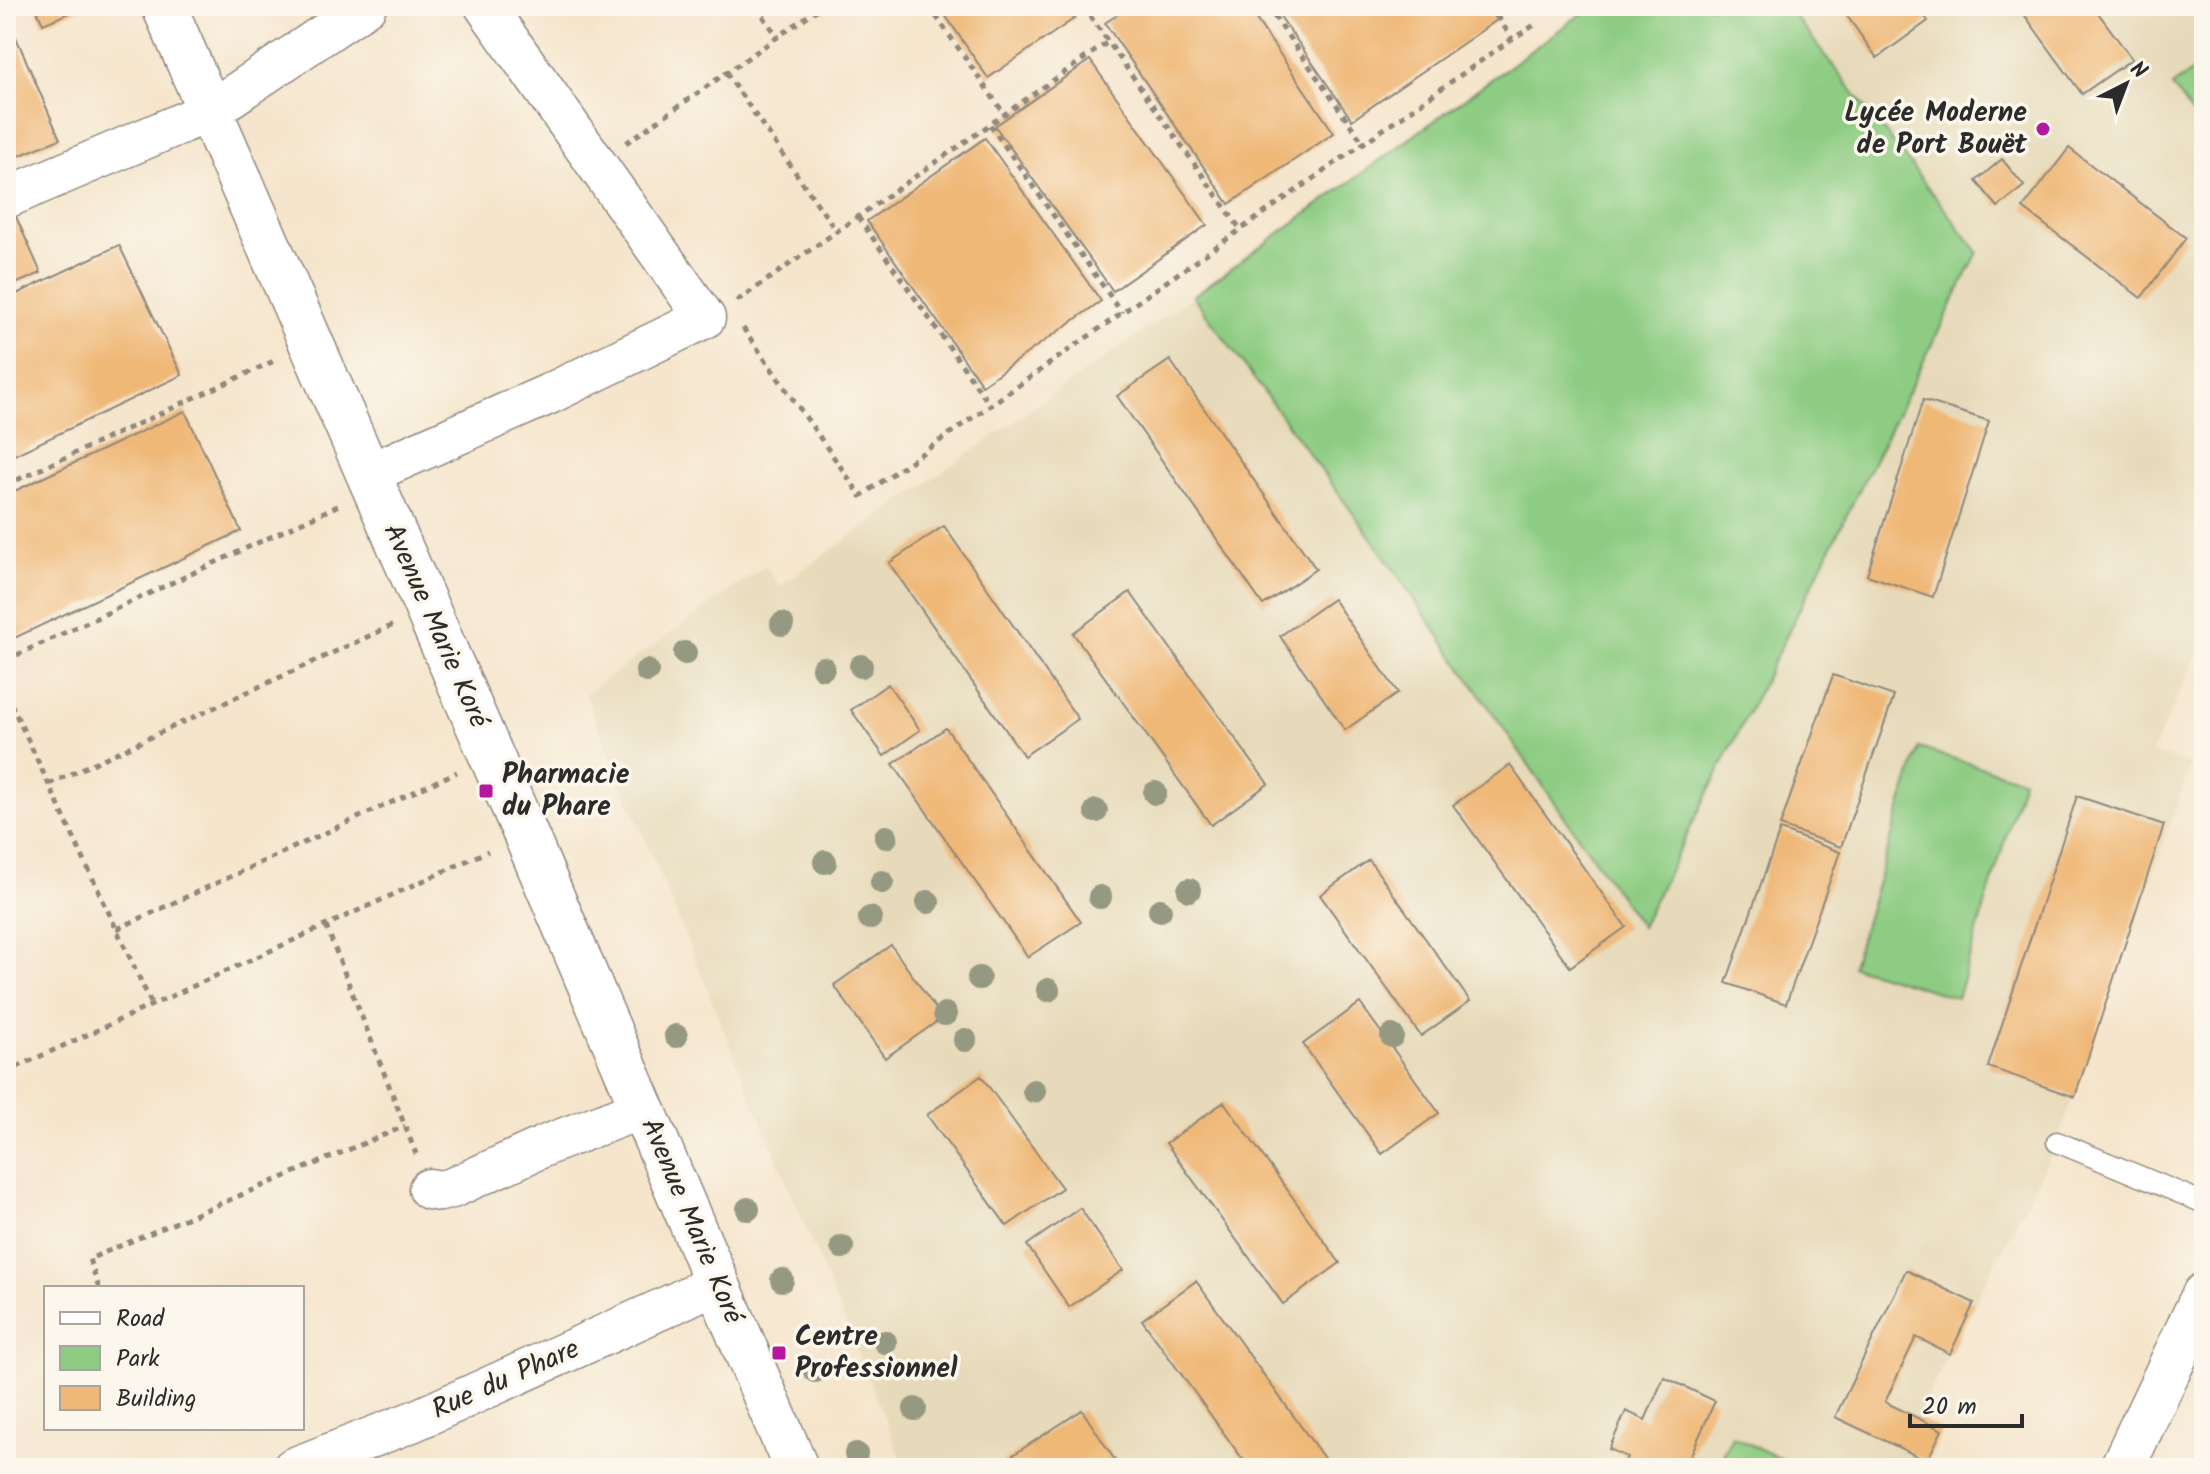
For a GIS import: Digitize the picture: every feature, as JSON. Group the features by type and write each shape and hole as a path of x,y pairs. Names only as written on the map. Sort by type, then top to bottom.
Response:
{"main road":[{"name":"Avenue Marie Koré","path":"164,6 492,756 796,1468"},
{"path":"2122,1468 2204,1295"}],"street":[{"path":"6,198 210,111 366,6"},
{"path":"372,481 705,318 485,6"},
{"path":"429,1189 440,1191 452,1188 549,1144 643,1108"},
{"name":"Rue du Phare","path":"293,1468 414,1421 716,1283"}],"lane":[{"path":"2057,1142 2204,1203"}],"path":[{"path":"756,6 778,37"},
{"path":"596,163 822,6"},
{"path":"929,6 1005,115"},
{"path":"1083,6 1241,230"},
{"path":"1267,6 1364,144"},
{"path":"1491,6 1512,39"},
{"path":"737,320 861,496 1538,23"},
{"path":"729,307 1108,42"},
{"path":"726,73 837,232"},
{"path":"990,125 1122,313"},
{"path":"858,217 990,405"},
{"path":"6,485 312,343"},
{"path":"6,660 372,481"},
{"path":"49,784 428,609"},
{"path":"6,693 152,1005"},
{"path":"117,929 492,756"},
{"path":"6,1072 525,833"},
{"path":"326,925 429,1189"},
{"path":"98,1286 89,1259 405,1126"}],"shaded area":[{"path":"1787,6 2204,6 2204,639 2152,753 2191,764 2057,1142 1917,1417 1942,1430 1926,1468 905,1468 585,694 765,566 780,586 1193,296 1380,550 1641,926 1978,252"}],"green space":[{"path":"1592,6 1787,6 1978,252 1641,927 1380,550 1193,296"},
{"path":"2204,63 2204,131 2172,86"},
{"path":"1919,748 2023,780 1957,998 1852,966"},
{"path":"1732,1436 1801,1468 1717,1468"}],"building":[{"path":"35,6 86,6 43,24"},
{"path":"939,6 1067,6 1075,18 988,78"},
{"path":"1130,6 1247,6 1334,133 1229,204 1105,23"},
{"path":"1273,6 1487,6 1497,20 1352,120"},
{"path":"1840,6 1917,6 1928,21 1877,58"},
{"path":"2018,6 2093,6 2132,59 2082,94"},
{"path":"6,14 60,139 6,161"},
{"path":"1090,60 1207,225 1113,291 995,126"},
{"path":"985,138 1101,301 982,385 867,221"},
{"path":"2069,148 2186,238 2141,298 2023,208"},
{"path":"2002,159 2024,186 1998,207 1976,181"},
{"path":"9,201 41,273 6,288 6,203"},
{"path":"119,245 182,375 6,459 6,299"},
{"path":"1170,360 1316,569 1263,605 1117,396"},
{"path":"1923,400 1989,421 1933,597 1867,575"},
{"path":"185,411 241,531 6,642 6,495"},
{"path":"944,526 1078,719 1024,756 889,563"},
{"path":"1130,592 1268,784 1211,825 1073,633"},
{"path":"1333,599 1398,693 1345,730 1280,636"},
{"path":"1833,675 1894,696 1841,847 1780,826"},
{"path":"888,684 920,730 884,756 851,710"},
{"path":"946,728 1081,922 1028,957 893,764"},
{"path":"1510,765 1626,927 1570,967 1453,805"},
{"path":"2077,796 2164,825 2075,1097 1988,1067"},
{"path":"1780,830 1840,852 1786,1004 1726,983"},
{"path":"1369,860 1470,1001 1421,1036 1320,895"},
{"path":"891,945 942,1018 885,1058 834,985"},
{"path":"1360,1003 1439,1113 1382,1154 1303,1044"},
{"path":"981,1076 1062,1188 1007,1226 927,1115"},
{"path":"1224,1102 1340,1263 1283,1304 1166,1143"},
{"path":"1080,1208 1123,1270 1069,1307 1027,1245"},
{"path":"1906,1270 1974,1303 1950,1354 1916,1337 1885,1402 1942,1430 1927,1461 1835,1417"},
{"path":"1196,1281 1331,1468 1249,1468 1142,1320"},
{"path":"1664,1377 1715,1401 1685,1468 1622,1468 1627,1457 1609,1449 1626,1411 1645,1420"},
{"path":"1082,1410 1120,1468 993,1468"}],"place":[{"name":"Lycée Moderne de Port Bouët","path":"2043,129"},
{"name":"Pharmacie du Phare","path":"486,791"},
{"name":"Centre Professionnel","path":"779,1353"}]}
